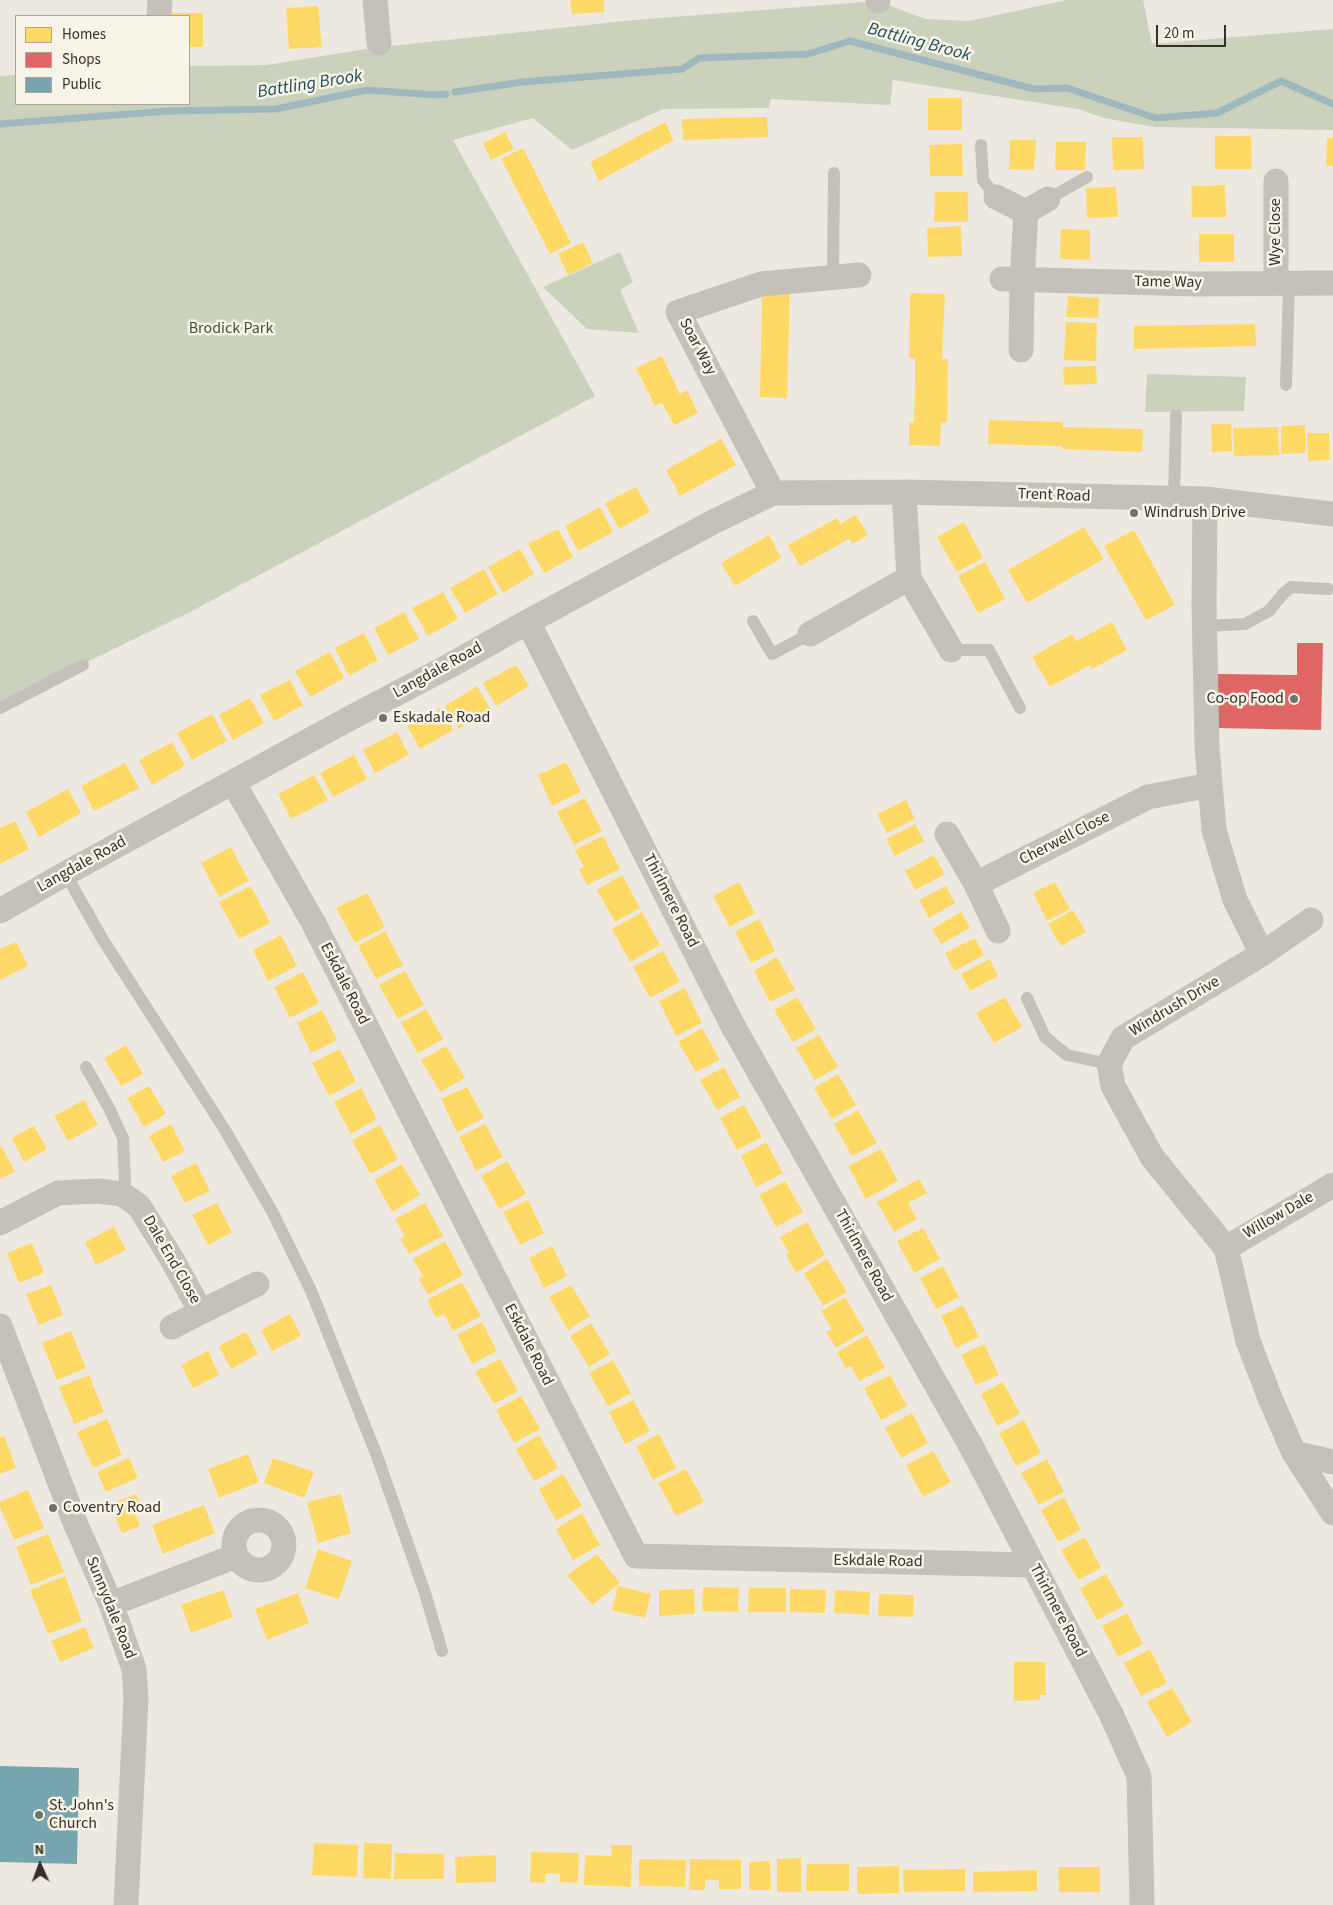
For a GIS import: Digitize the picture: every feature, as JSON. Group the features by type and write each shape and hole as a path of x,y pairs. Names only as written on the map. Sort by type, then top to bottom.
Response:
{"street":[{"path":"159,15 160,0"},
{"path":"374,0 379,43"},
{"name":"Wye Close","path":"1276,181 1282,283"},
{"path":"996,197 1026,212"},
{"path":"1021,350 1012,280 1026,212 1048,199"},
{"name":"Soar Way","path":"773,494 678,312 761,284 859,275"},
{"name":"Tame Way","path":"1012,280 1195,284 1333,283"},
{"path":"904,492 909,578 951,650"},
{"name":"Trent Road","path":"773,494 904,492 1205,498 1333,514"},
{"name":"Langdale Road","path":"0,911 65,873 354,716 451,666 713,522 773,494"},
{"path":"1205,498 1204,626 1207,747 1214,830 1235,900 1262,954"},
{"path":"810,634 909,578"},
{"name":"Thirlmere Road","path":"528,622 734,1026 971,1446 1112,1714 1139,1776 1142,1905"},
{"name":"Eskdale Road","path":"233,782 313,922 636,1556 1033,1565"},
{"name":"Cherwell Close","path":"976,884 1148,797 1210,785"},
{"path":"947,834 976,884 998,931"},
{"name":"Windrush Drive","path":"1109,1064 1123,1038 1262,954 1311,920"},
{"path":"1109,1064 1113,1086 1152,1157 1226,1248 1248,1341 1270,1398 1294,1453 1333,1513"},
{"name":"Willow Dale","path":"1226,1248 1333,1185"},
{"path":"0,1223 58,1193 98,1191 122,1194"},
{"name":"Dale End Close","path":"122,1194 139,1206 169,1254 201,1312 172,1327"},
{"path":"201,1312 257,1284"},
{"name":"Sunnydale Road","path":"0,1326 76,1525 111,1604 134,1669 136,1698 126,1905"},
{"path":"1294,1453 1333,1462"},
{"path":"111,1604 236,1556"}],"lane":[{"path":"981,145 983,180 996,197"},
{"path":"833,277 834,173"},
{"path":"1048,199 1087,177"},
{"path":"1282,283 1286,385"},
{"path":"1174,498 1176,415"},
{"path":"1204,626 1245,624 1269,611 1282,594 1290,588 1328,589"},
{"path":"753,621 772,654 810,634"},
{"path":"951,650 989,650 1020,708"},
{"path":"0,708 83,665"},
{"path":"65,873 103,940 224,1130 278,1222 312,1293 377,1456 426,1593 442,1650"},
{"path":"1027,998 1045,1037 1067,1055 1109,1064"},
{"path":"86,1067 123,1138 125,1182 122,1194"}],"green space":[{"name":"Brodick Park","path":"1067,0 1143,0 1152,44 1333,29 1333,130 1154,127 1104,118 1078,109 893,80 890,105 771,99 769,108 663,109 572,150 533,118 453,140 595,396 188,613 0,704 0,76 15,75 15,105 190,105 190,66 267,65 372,48 634,20 878,1 925,19 969,21"},
{"path":"620,252 633,282 620,290 639,333 587,329 543,287"},
{"path":"1147,374 1246,377 1244,411 1145,412"}],"building: Homes":[{"path":"570,0 604,0 604,12 572,14"},
{"path":"318,6 322,47 289,49 286,8"},
{"path":"171,13 203,13 203,47 190,47 190,15 171,15"},
{"path":"928,98 962,98 962,130 928,130"},
{"path":"767,117 768,137 683,140 682,119"},
{"path":"665,122 674,140 599,181 590,162"},
{"path":"505,132 514,149 491,160 483,143"},
{"path":"1215,136 1251,136 1252,169 1215,169"},
{"path":"1112,137 1143,137 1144,169 1113,170"},
{"path":"1327,138 1333,138 1333,166 1326,165"},
{"path":"1010,140 1036,140 1034,170 1009,169"},
{"path":"1056,142 1086,142 1085,170 1055,170"},
{"path":"962,144 963,176 930,176 929,145"},
{"path":"523,148 571,243 550,254 501,159"},
{"path":"1225,185 1226,217 1192,217 1191,186"},
{"path":"1116,187 1118,217 1087,218 1086,188"},
{"path":"935,192 968,192 968,222 934,222"},
{"path":"961,226 962,256 928,257 927,228"},
{"path":"1061,229 1090,230 1090,260 1060,259"},
{"path":"1199,234 1234,234 1234,262 1199,262"},
{"path":"583,242 593,263 568,275 558,254"},
{"path":"762,289 790,289 787,398 760,397"},
{"path":"910,293 945,294 942,359 948,359 947,422 941,422 940,446 909,445 909,423 914,422 915,380 915,358 909,358"},
{"path":"1068,296 1099,298 1098,318 1066,317"},
{"path":"1066,322 1097,323 1096,361 1064,360"},
{"path":"1255,324 1256,346 1134,349 1134,326"},
{"path":"662,356 680,394 687,390 698,413 674,425 662,403 655,406 636,368"},
{"path":"1096,366 1097,384 1064,385 1063,367"},
{"path":"989,420 1063,422 1063,427 1143,429 1142,452 1062,449 1062,446 988,444"},
{"path":"1211,424 1231,424 1232,451 1212,452"},
{"path":"1305,425 1306,453 1281,454 1281,426"},
{"path":"1278,427 1279,455 1234,456 1233,428"},
{"path":"1307,433 1329,433 1330,460 1308,461"},
{"path":"721,439 736,465 680,496 666,470"},
{"path":"636,487 650,512 619,529 605,503"},
{"path":"600,507 613,532 578,551 565,526"},
{"path":"856,515 868,535 852,544 849,539 800,566 788,545 837,518 840,524"},
{"path":"964,522 983,558 957,572 937,537"},
{"path":"1084,527 1104,559 1027,603 1008,570"},
{"path":"558,529 573,557 544,573 528,544"},
{"path":"1134,530 1175,605 1146,620 1104,546"},
{"path":"769,535 781,558 735,586 721,563"},
{"path":"520,549 534,574 503,593 488,567"},
{"path":"985,562 1005,599 978,613 958,576"},
{"path":"484,569 498,594 465,613 450,588"},
{"path":"443,592 458,619 428,636 412,608"},
{"path":"404,612 419,639 388,655 374,628"},
{"path":"1112,622 1127,650 1092,669 1090,665 1050,687 1032,657 1072,634 1076,641"},
{"path":"364,633 378,660 349,676 335,648"},
{"path":"330,652 344,678 310,697 295,671"},
{"path":"516,665 529,686 496,706 483,683"},
{"path":"290,680 303,705 274,721 260,695"},
{"path":"477,686 491,710 459,729 445,706"},
{"path":"250,698 264,723 233,740 219,715"},
{"path":"440,708 453,730 420,749 407,726"},
{"path":"212,714 227,741 192,760 177,733"},
{"path":"397,732 409,755 375,773 363,750"},
{"path":"172,742 185,766 152,785 139,760"},
{"path":"354,755 367,779 333,797 320,773"},
{"path":"566,762 581,792 552,806 538,775"},
{"path":"125,763 139,788 94,811 81,786"},
{"path":"314,775 328,800 291,819 278,794"},
{"path":"68,789 81,813 39,837 26,812"},
{"path":"585,798 602,831 574,845 557,812"},
{"path":"906,800 915,819 887,833 877,814"},
{"path":"15,821 29,849 0,864 0,828"},
{"path":"915,824 924,841 895,856 886,839"},
{"path":"603,836 620,869 587,885 579,869 584,867 575,850"},
{"path":"231,847 249,881 219,897 201,863"},
{"path":"934,855 945,874 915,890 905,871"},
{"path":"622,875 640,908 615,922 597,890"},
{"path":"739,882 755,913 730,927 713,896"},
{"path":"1055,882 1070,909 1047,921 1033,893"},
{"path":"251,886 270,923 239,939 219,902"},
{"path":"946,886 955,903 929,918 919,900"},
{"path":"367,893 385,927 355,943 336,908"},
{"path":"1073,910 1086,932 1061,946 1048,924"},
{"path":"642,912 660,945 630,962 612,929"},
{"path":"961,912 970,928 941,944 932,929"},
{"path":"759,919 775,951 751,963 735,932"},
{"path":"385,931 403,965 376,979 358,946"},
{"path":"281,935 297,966 268,981 253,950"},
{"path":"975,938 984,955 954,971 945,953"},
{"path":"16,942 28,966 0,980 0,949"},
{"path":"663,951 680,982 650,998 633,967"},
{"path":"777,957 795,990 770,1002 754,971"},
{"path":"990,959 998,976 970,991 961,974"},
{"path":"405,971 424,1005 398,1019 379,985"},
{"path":"303,972 319,1003 290,1018 274,987"},
{"path":"685,988 702,1023 676,1036 659,1001"},
{"path":"797,997 816,1029 793,1042 774,1010"},
{"path":"1005,997 1022,1027 994,1043 976,1013"},
{"path":"426,1009 443,1039 418,1053 401,1023"},
{"path":"322,1010 337,1040 311,1053 297,1023"},
{"path":"702,1028 720,1060 696,1072 678,1042"},
{"path":"819,1035 838,1067 815,1080 796,1048"},
{"path":"126,1045 143,1074 121,1086 104,1058"},
{"path":"446,1046 465,1078 440,1092 421,1060"},
{"path":"340,1049 356,1082 329,1096 312,1063"},
{"path":"724,1067 740,1097 717,1110 700,1080"},
{"path":"838,1074 856,1105 832,1119 814,1088"},
{"path":"149,1086 166,1114 144,1127 127,1098"},
{"path":"467,1087 484,1118 457,1132 441,1099"},
{"path":"361,1088 377,1119 351,1134 334,1102"},
{"path":"84,1100 98,1125 68,1141 54,1116"},
{"path":"744,1105 762,1137 737,1150 720,1118"},
{"path":"858,1110 877,1143 852,1156 834,1124"},
{"path":"171,1124 185,1151 163,1162 149,1136"},
{"path":"485,1124 503,1157 476,1171 459,1137"},
{"path":"380,1125 398,1159 370,1174 352,1140"},
{"path":"34,1126 47,1149 24,1162 12,1138"},
{"path":"766,1142 783,1173 756,1187 741,1156"},
{"path":"2,1147 15,1172 0,1179 0,1148"},
{"path":"881,1149 898,1181 866,1199 848,1166"},
{"path":"507,1161 526,1194 499,1209 481,1176"},
{"path":"196,1163 210,1191 185,1203 171,1176"},
{"path":"402,1164 420,1195 392,1212 374,1180"},
{"path":"919,1179 927,1193 908,1203 917,1219 894,1232 877,1202"},
{"path":"785,1181 803,1212 776,1227 759,1195"},
{"path":"528,1200 544,1233 520,1245 503,1212"},
{"path":"217,1203 232,1232 208,1245 192,1215"},
{"path":"425,1203 443,1236 409,1254 400,1239 405,1236 395,1219"},
{"path":"807,1222 825,1255 796,1273 786,1255 789,1253 780,1237"},
{"path":"114,1227 126,1250 96,1265 85,1242"},
{"path":"923,1228 940,1259 914,1273 897,1241"},
{"path":"445,1241 463,1275 428,1295 419,1279 423,1276 413,1259"},
{"path":"32,1243 44,1273 19,1283 7,1253"},
{"path":"552,1246 567,1276 544,1288 529,1258"},
{"path":"827,1259 847,1292 823,1306 804,1273"},
{"path":"943,1266 959,1297 936,1309 920,1278"},
{"path":"462,1282 481,1316 453,1331 444,1314 436,1318 427,1300"},
{"path":"51,1285 63,1315 39,1325 26,1294"},
{"path":"571,1285 590,1316 568,1330 549,1297"},
{"path":"845,1297 865,1331 836,1348 826,1332 832,1329 821,1311"},
{"path":"963,1305 979,1337 956,1348 941,1316"},
{"path":"290,1314 301,1336 272,1351 261,1330"},
{"path":"482,1322 497,1351 472,1364 457,1335"},
{"path":"591,1323 610,1354 589,1367 570,1336"},
{"path":"71,1331 86,1368 57,1380 42,1343"},
{"path":"246,1332 258,1354 231,1369 219,1346"},
{"path":"867,1335 885,1368 859,1381 851,1366 846,1369 837,1352"},
{"path":"984,1344 999,1375 976,1385 961,1355"},
{"path":"208,1351 219,1375 193,1388 181,1365"},
{"path":"500,1359 518,1391 494,1404 475,1372"},
{"path":"613,1360 631,1393 608,1406 589,1373"},
{"path":"89,1375 104,1412 74,1424 59,1387"},
{"path":"890,1375 907,1406 881,1420 864,1388"},
{"path":"1003,1382 1020,1414 997,1426 981,1394"},
{"path":"521,1396 540,1429 514,1443 496,1410"},
{"path":"633,1400 650,1431 625,1444 609,1412"},
{"path":"912,1413 928,1443 901,1458 885,1428"},
{"path":"107,1419 122,1455 93,1468 77,1432"},
{"path":"1024,1420 1041,1453 1016,1466 999,1433"},
{"path":"659,1434 676,1468 653,1480 636,1446"},
{"path":"539,1435 558,1468 534,1481 516,1449"},
{"path":"4,1436 16,1468 0,1474 0,1437"},
{"path":"933,1451 951,1482 923,1497 906,1465"},
{"path":"248,1454 259,1482 219,1498 208,1469"},
{"path":"129,1458 138,1478 106,1492 97,1472"},
{"path":"273,1458 314,1472 304,1498 264,1483"},
{"path":"1047,1459 1064,1492 1039,1505 1021,1473"},
{"path":"686,1469 704,1502 676,1516 658,1483"},
{"path":"563,1474 582,1506 556,1521 539,1489"},
{"path":"28,1490 44,1528 14,1540 0,1507 0,1502"},
{"path":"136,1494 143,1510 136,1515 140,1526 122,1533 109,1504"},
{"path":"341,1494 351,1533 318,1543 307,1502"},
{"path":"1064,1497 1081,1530 1058,1542 1041,1510"},
{"path":"204,1505 215,1533 163,1554 152,1525"},
{"path":"582,1513 600,1545 573,1560 556,1529"},
{"path":"48,1534 64,1572 31,1585 16,1547"},
{"path":"1085,1537 1101,1568 1078,1580 1061,1550"},
{"path":"318,1549 352,1561 339,1599 305,1588"},
{"path":"597,1554 620,1583 592,1605 567,1575"},
{"path":"1106,1574 1124,1606 1097,1620 1080,1588"},
{"path":"65,1576 82,1621 48,1634 30,1590"},
{"path":"618,1586 651,1594 645,1618 612,1610"},
{"path":"703,1587 739,1588 738,1612 702,1611"},
{"path":"749,1588 786,1588 786,1612 748,1612"},
{"path":"694,1589 695,1614 659,1616 659,1590"},
{"path":"790,1589 826,1590 825,1613 790,1612"},
{"path":"223,1590 233,1617 191,1633 181,1605"},
{"path":"835,1590 870,1592 869,1615 834,1613"},
{"path":"298,1593 309,1623 267,1640 255,1609"},
{"path":"879,1594 914,1595 913,1617 878,1616"},
{"path":"1127,1613 1143,1644 1118,1657 1102,1626"},
{"path":"85,1627 94,1648 60,1662 51,1641"},
{"path":"1150,1649 1167,1683 1141,1696 1124,1663"},
{"path":"1014,1662 1045,1662 1046,1695 1040,1695 1040,1700 1014,1701"},
{"path":"1172,1688 1192,1722 1167,1737 1147,1702"},
{"path":"314,1843 358,1845 357,1877 312,1875"},
{"path":"364,1843 392,1844 391,1879 363,1878"},
{"path":"611,1845 632,1845 631,1887 584,1885 585,1855 612,1856"},
{"path":"531,1852 579,1853 578,1883 560,1882 560,1874 545,1873 545,1883 530,1882"},
{"path":"395,1853 444,1854 444,1879 394,1879"},
{"path":"496,1855 496,1882 456,1883 455,1857"},
{"path":"801,1858 801,1892 777,1892 777,1859"},
{"path":"639,1859 686,1860 685,1887 639,1886"},
{"path":"690,1859 741,1860 741,1889 719,1889 719,1880 705,1880 705,1890 689,1890"},
{"path":"770,1861 771,1890 749,1890 749,1862"},
{"path":"807,1864 849,1864 849,1891 806,1891"},
{"path":"899,1866 899,1893 857,1894 857,1867"},
{"path":"1058,1867 1100,1867 1100,1892 1059,1892"},
{"path":"965,1869 965,1891 904,1892 903,1870"},
{"path":"1037,1870 1037,1891 973,1892 973,1872"}],"building: Shops":[{"path":"1297,643 1323,643 1321,730 1216,728 1217,674 1297,675"}],"building: Public":[{"name":"St. John's Church","path":"0,1766 79,1768 77,1864 0,1862"}],"waterway":[{"name":"Battling Brook","path":"455,92 523,82 682,69 699,58 808,54 850,41 1034,89 1067,88 1156,118 1217,113 1281,81 1333,104"},
{"name":"Battling Brook","path":"0,124 168,111 276,109 367,90 435,95 446,94"}],"place":[{"name":"Windrush Drive","path":"1134,513"},
{"name":"Co-op Food","path":"1294,699"},
{"name":"Eskadale Road","path":"383,718"},
{"name":"Coventry Road","path":"53,1508"},
{"name":"St. John's Church","path":"39,1815"}]}
